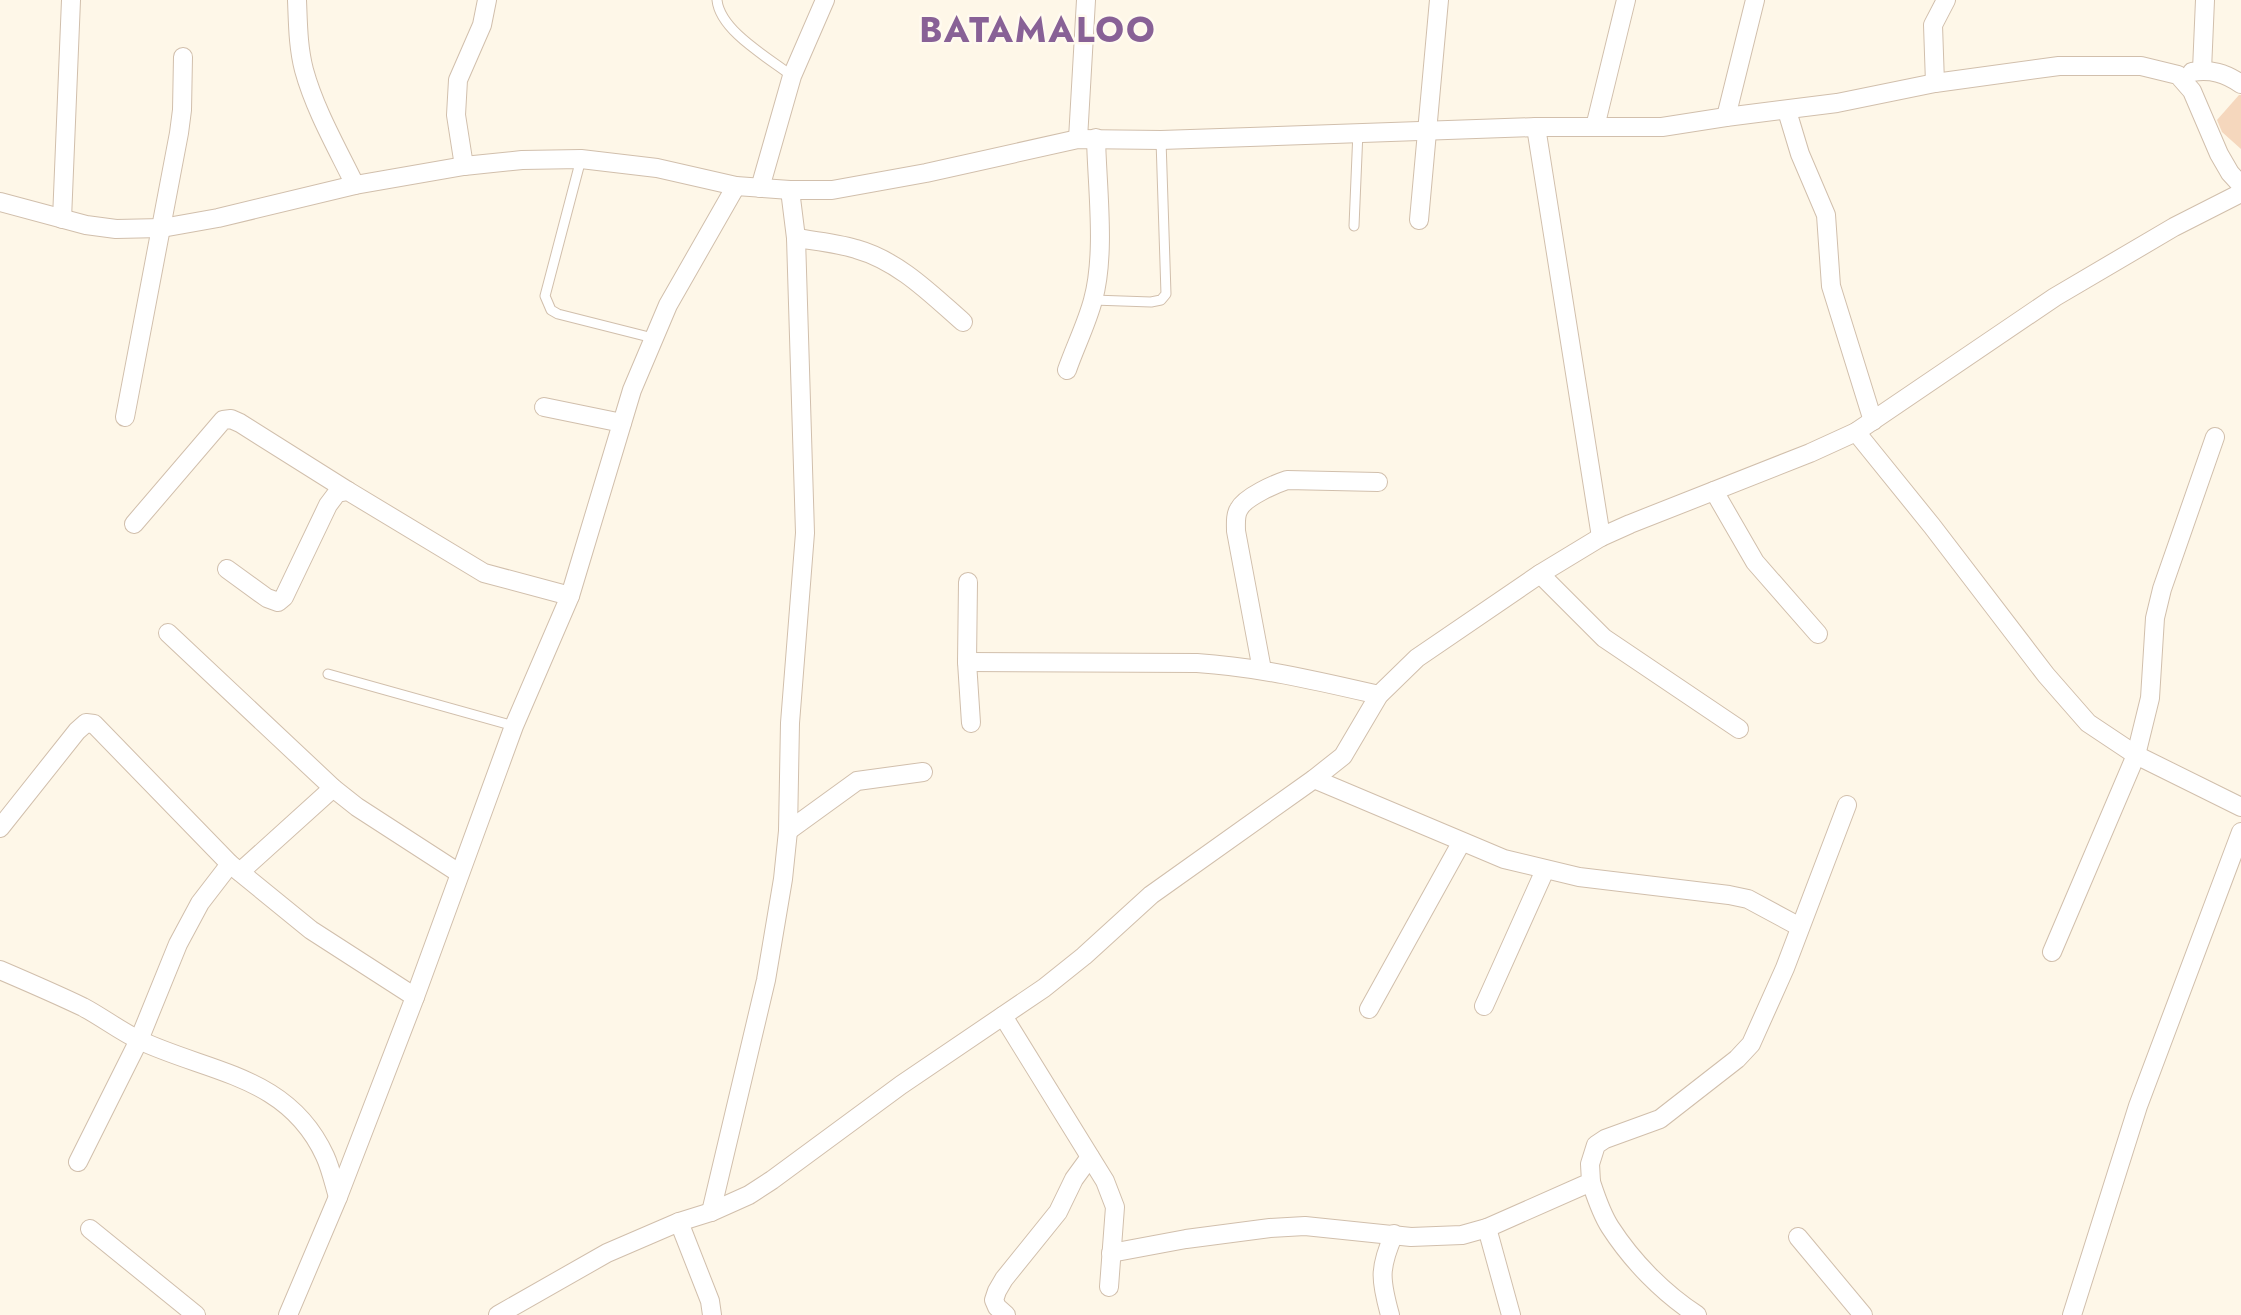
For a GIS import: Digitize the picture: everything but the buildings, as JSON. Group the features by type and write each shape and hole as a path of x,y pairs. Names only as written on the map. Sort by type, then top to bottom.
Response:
{"street":[{"path":"61,219 71,0"},
{"path":"298,0 299,48 304,70 311,92 355,185"},
{"path":"464,166 456,115 458,80 482,25 487,0"},
{"path":"760,188 792,76 825,0"},
{"path":"1067,370 1093,300 1099,249 1087,139 1086,0"},
{"path":"1419,220 1437,0"},
{"path":"1594,127 1626,0"},
{"path":"1726,117 1755,0"},
{"path":"1935,83 1933,25 1946,0"},
{"path":"2202,71 2206,0"},
{"path":"125,417 182,110 183,57"},
{"path":"0,202 86,225 116,229 162,228 218,218 355,185 464,166 522,160 581,159 657,168 736,186 832,190 1087,139 1161,139 1427,129 1662,127 1787,111 1935,83 2059,65 2141,66 2178,75 2202,71 2228,75 2241,84"},
{"path":"2178,75 2192,92 2219,153 2241,186"},
{"path":"1787,111 1803,162 1826,215 1831,286 1873,421"},
{"path":"1536,127 1601,537"},
{"path":"288,1315 338,1197 415,997 514,726 570,596 622,423 653,338 668,305 736,186"},
{"path":"711,1212 776,932 788,831 790,723 805,533 796,237 790,190"},
{"path":"498,1315 607,1253 749,1195 1044,988 1151,895 1314,779 1342,755 1379,695 1417,657 1540,575 1601,537 1856,432 2102,268 2241,193"},
{"path":"796,237 856,249 877,257 919,284 963,322"},
{"path":"544,407 622,423"},
{"path":"134,524 223,420 231,419 484,573 570,596"},
{"path":"1856,432 1905,491 2068,703 2088,723 2136,755 2241,807"},
{"path":"2052,952 2136,755 2150,698 2151,650 2157,608 2216,438"},
{"path":"1262,670 1236,531 1238,509 1245,502 1287,480 1378,482"},
{"path":"227,569 267,598 278,602 284,597 328,505 337,493 348,491"},
{"path":"1714,491 1755,562 1818,634"},
{"path":"1540,575 1604,638 1739,729"},
{"path":"968,582 967,662 971,723"},
{"path":"168,633 356,807 459,873"},
{"path":"967,662 1234,665 1285,673 1379,695"},
{"path":"0,828 77,731 86,723 94,723 235,868 311,930 415,997"},
{"path":"788,831 857,781 923,772"},
{"path":"1314,779 1504,859 1579,877 1748,899 1800,927"},
{"path":"78,1162 139,1040 178,944 200,903 235,868 333,788"},
{"path":"1697,1315 1659,1285 1609,1225 1591,1182 1590,1164 1596,1145 1605,1139 1660,1119 1737,1059 1751,1044 1830,853 1847,804"},
{"path":"2072,1315 2138,1106 2241,832"},
{"path":"1369,1009 1461,843"},
{"path":"1484,1006 1545,870"},
{"path":"0,970 83,1007 139,1040 232,1073 257,1085 307,1126 325,1156 338,1197"},
{"path":"1003,1016 1105,1181 1115,1207 1109,1287"},
{"path":"1006,1315 994,1300 997,1291 1058,1212 1074,1179 1090,1157"},
{"path":"1111,1253 1186,1239 1305,1226 1440,1237 1487,1228 1591,1182"},
{"path":"679,1222 710,1301 712,1315"},
{"path":"1487,1228 1511,1315"},
{"path":"90,1229 196,1315"},
{"path":"1390,1315 1381,1273 1383,1259 1394,1234"},
{"path":"1798,1237 1863,1315"}],"lane":[{"path":"717,0 723,18 734,32 792,76"},
{"path":"1354,226 1358,131"},
{"path":"1093,300 1151,302 1161,300 1166,294 1161,139"},
{"path":"581,159 545,296 547,304 558,314 653,338"},
{"path":"328,674 514,726"}],"district":[{"name":"BATAMALOO","path":"1038,30"}]}
